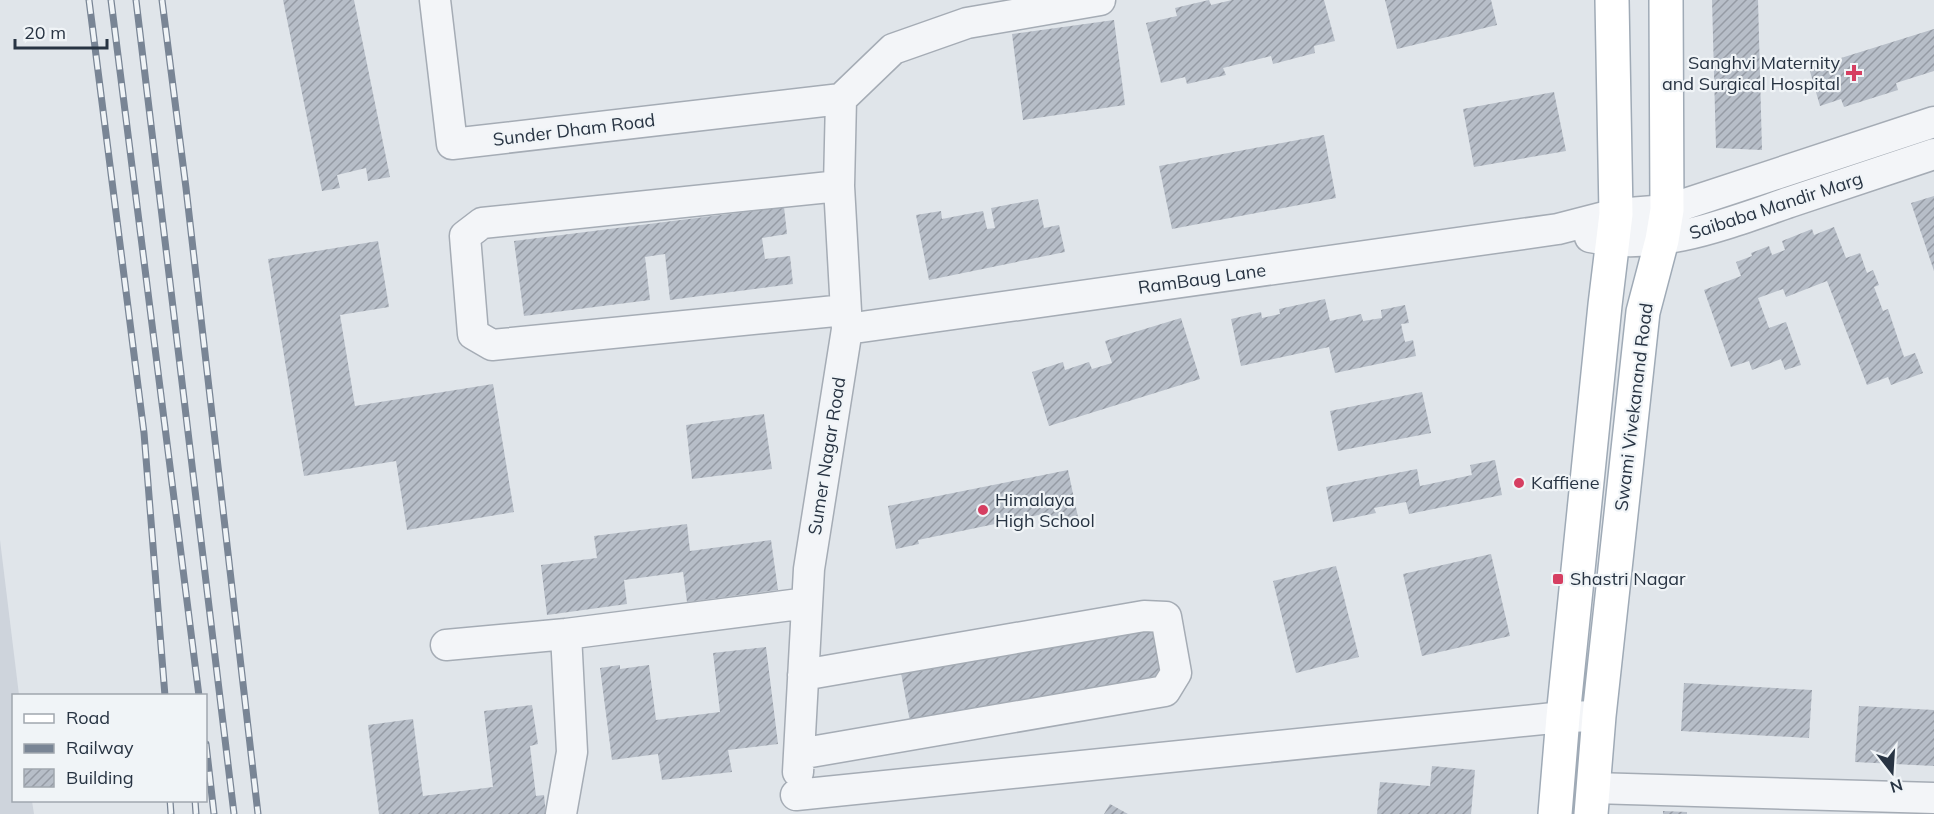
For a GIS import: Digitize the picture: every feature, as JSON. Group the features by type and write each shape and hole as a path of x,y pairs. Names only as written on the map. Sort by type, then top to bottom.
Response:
{"main road":[{"name":"Swami Vivekanand Road","path":"1555,814 1604,316 1615,228 1612,0"},
{"name":"Swami Vivekanand Road","path":"1592,801 1599,716 1643,312 1665,225 1666,0"}],"street":[{"name":"Sunder Dham Road","path":"435,0 452,144 841,99"},
{"path":"841,99 893,49 967,23 1100,0"},
{"name":"Sumer Nagar Road","path":"795,804 809,569 846,319 839,186 841,99"},
{"name":"Saibaba Mandir Marg","path":"1665,225 1934,122"},
{"name":"Saibaba Mandir Marg","path":"1558,230 1665,225 1719,226 1934,154"},
{"name":"RamBaug Lane","path":"839,186 482,223 465,236 473,334 492,345 846,319 1558,230"},
{"path":"446,645 566,634 807,603"},
{"path":"799,754 1165,690 1176,673 1166,617 1144,616 803,675"},
{"path":"561,814 572,752 566,634"},
{"path":"795,804 1563,717 1599,716"},
{"path":"1592,801 1934,798"}],"shaded area":[{"path":"0,540 19,694 12,694 12,802 32,802 34,814 0,814"}],"building":[{"path":"283,0 354,0 390,177 368,181 366,168 337,175 340,188 322,191"},
{"path":"1209,0 1211,5 1232,0 1324,0 1335,41 1314,46 1315,53 1273,64 1271,56 1223,68 1226,75 1187,84 1185,77 1161,83 1146,23 1177,16 1175,8"},
{"path":"1385,0 1491,0 1497,25 1397,49"},
{"path":"1712,0 1758,0 1762,150 1716,148"},
{"path":"1114,20 1125,105 1023,120 1012,34"},
{"path":"1934,29 1934,71 1896,83 1898,90 1844,107 1841,99 1820,106 1809,68"},
{"path":"1554,92 1566,151 1474,167 1463,109"},
{"path":"1324,135 1336,198 1172,229 1159,166"},
{"path":"1934,196 1934,271 1911,203"},
{"path":"1038,199 1044,228 1059,225 1065,252 929,280 916,215 941,211 942,219 983,211 987,229 995,228 991,208"},
{"path":"784,207 787,234 762,238 765,259 790,256 793,284 670,300 665,254 645,257 650,300 524,316 514,241"},
{"path":"1834,227 1846,258 1860,253 1867,273 1873,270 1879,285 1874,287 1883,311 1888,309 1904,357 1915,353 1923,373 1891,385 1888,377 1867,385 1827,281 1786,297 1783,289 1758,298 1769,328 1786,322 1801,365 1785,370 1781,359 1752,370 1749,361 1731,367 1704,290 1741,276 1736,262 1752,256 1751,253 1769,246 1772,255 1785,250 1782,241 1812,229 1814,235"},
{"path":"378,241 389,307 340,315 355,406 493,384 514,512 407,530 396,461 304,476 268,259"},
{"path":"1325,299 1330,321 1361,314 1363,321 1382,318 1381,310 1405,305 1409,323 1401,324 1405,342 1413,340 1416,356 1335,373 1329,347 1241,366 1231,319 1261,312 1262,318 1280,314 1279,309"},
{"path":"1181,318 1200,379 1049,426 1032,372 1063,362 1065,370 1089,362 1092,369 1112,363 1105,341"},
{"path":"1422,392 1431,433 1338,451 1330,411"},
{"path":"764,414 772,469 692,479 686,425"},
{"path":"1495,460 1502,495 1409,514 1406,502 1374,508 1376,513 1333,522 1326,487 1417,469 1420,486 1472,475 1470,465"},
{"name":"Himalaya High School","path":"1068,470 1078,517 1049,522 1048,513 918,540 919,544 896,549 888,506"},
{"path":"687,524 690,551 771,540 778,590 687,602 683,572 624,580 627,604 547,615 541,565 597,558 594,536"},
{"path":"1491,554 1510,636 1422,656 1403,574"},
{"path":"1336,566 1359,657 1296,673 1273,581"},
{"path":"1161,624 1171,679 911,727 901,673"},
{"path":"766,647 778,744 728,750 732,772 662,780 658,754 612,760 600,668 620,665 620,669 649,665 656,720 720,712 713,653"},
{"path":"1684,683 1812,690 1809,738 1681,731"},
{"path":"532,705 538,744 530,746 536,796 544,795 546,814 379,814 368,725 413,719 423,796 493,787 484,711"},
{"path":"1859,706 1934,710 1934,766 1855,762"},
{"path":"1432,766 1475,770 1471,814 1377,814 1380,782 1430,786"},
{"path":"1110,804 1128,814 1104,814"},
{"path":"1663,811 1687,812 1687,814 1663,814"}],"railway":[{"path":"89,0 144,433 165,694"},
{"path":"111,0 199,694"},
{"path":"136,0 234,814"},
{"path":"162,0 186,188 258,814"},
{"path":"207,753 214,814"},
{"path":"170,802 171,814"},
{"path":"195,802 196,814"}],"place":[{"name":"Sanghvi Maternity and Surgical Hospital","path":"1854,73"},
{"name":"Kaffiene","path":"1519,483"},
{"name":"Himalaya High School","path":"983,510"},
{"name":"Shastri Nagar","path":"1558,579"}]}
